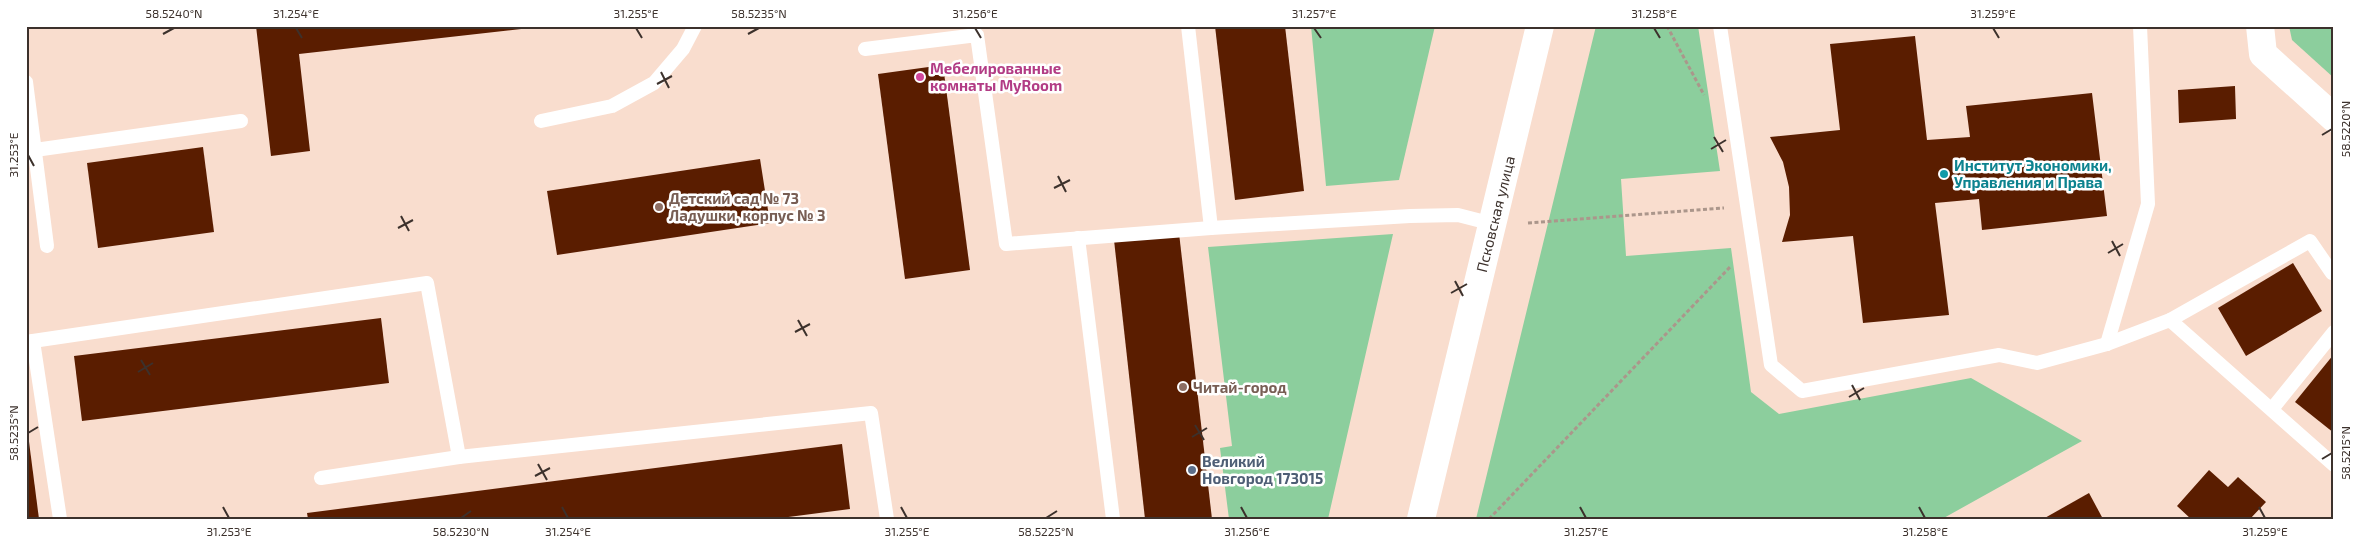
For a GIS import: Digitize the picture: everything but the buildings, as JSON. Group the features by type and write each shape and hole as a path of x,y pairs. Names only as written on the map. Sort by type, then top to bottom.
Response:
{"main road":[{"name":"Псковская улица","path":"1421,519 1540,26"},
{"path":"2260,26 2263,54 2334,118"}],"lane":[{"path":"541,121 612,106 654,83 684,49 695,26"},
{"path":"1188,26 1211,228"},
{"path":"1720,26 1771,364 1802,391 2000,355 2037,363 2107,344 2170,320 2310,241 2332,273"},
{"path":"2107,344 2148,204 2140,26"},
{"path":"865,49 977,35 1006,244 1211,228 1458,215 1493,224"},
{"path":"26,82 47,246"},
{"path":"35,150 241,121"},
{"path":"1078,238 1113,519"},
{"path":"60,519 29,342 427,283 459,457"},
{"path":"2170,320 2272,408 2334,465"},
{"path":"2272,408 2334,332"},
{"path":"321,478 459,457 871,413 887,519"}],"path":[{"path":"1528,223 1748,206"},
{"path":"1490,519 1754,242"}],"green space":[{"path":"1311,26 1435,26 1399,180 1326,186"},
{"path":"1596,26 1698,26 1720,171 1621,179 1626,256 1731,248 1751,392 1779,414 1971,378 2082,441 1942,519 1476,519"},
{"path":"2289,26 2334,26 2334,78 2292,40"},
{"path":"1393,234 1328,519 1229,519 1220,448 1232,446 1208,247"}],"place":[{"name":"Мебелированные комнаты MyRoom","path":"920,77"},
{"name":"Институт Экономики, Управления и Права","path":"1944,174"},
{"name":"Детский сад № 73 Ладушки, корпус № 3","path":"659,207"},
{"name":"Читай-город","path":"1183,387"},
{"name":"Великий Новгород 173015","path":"1192,470"}]}
